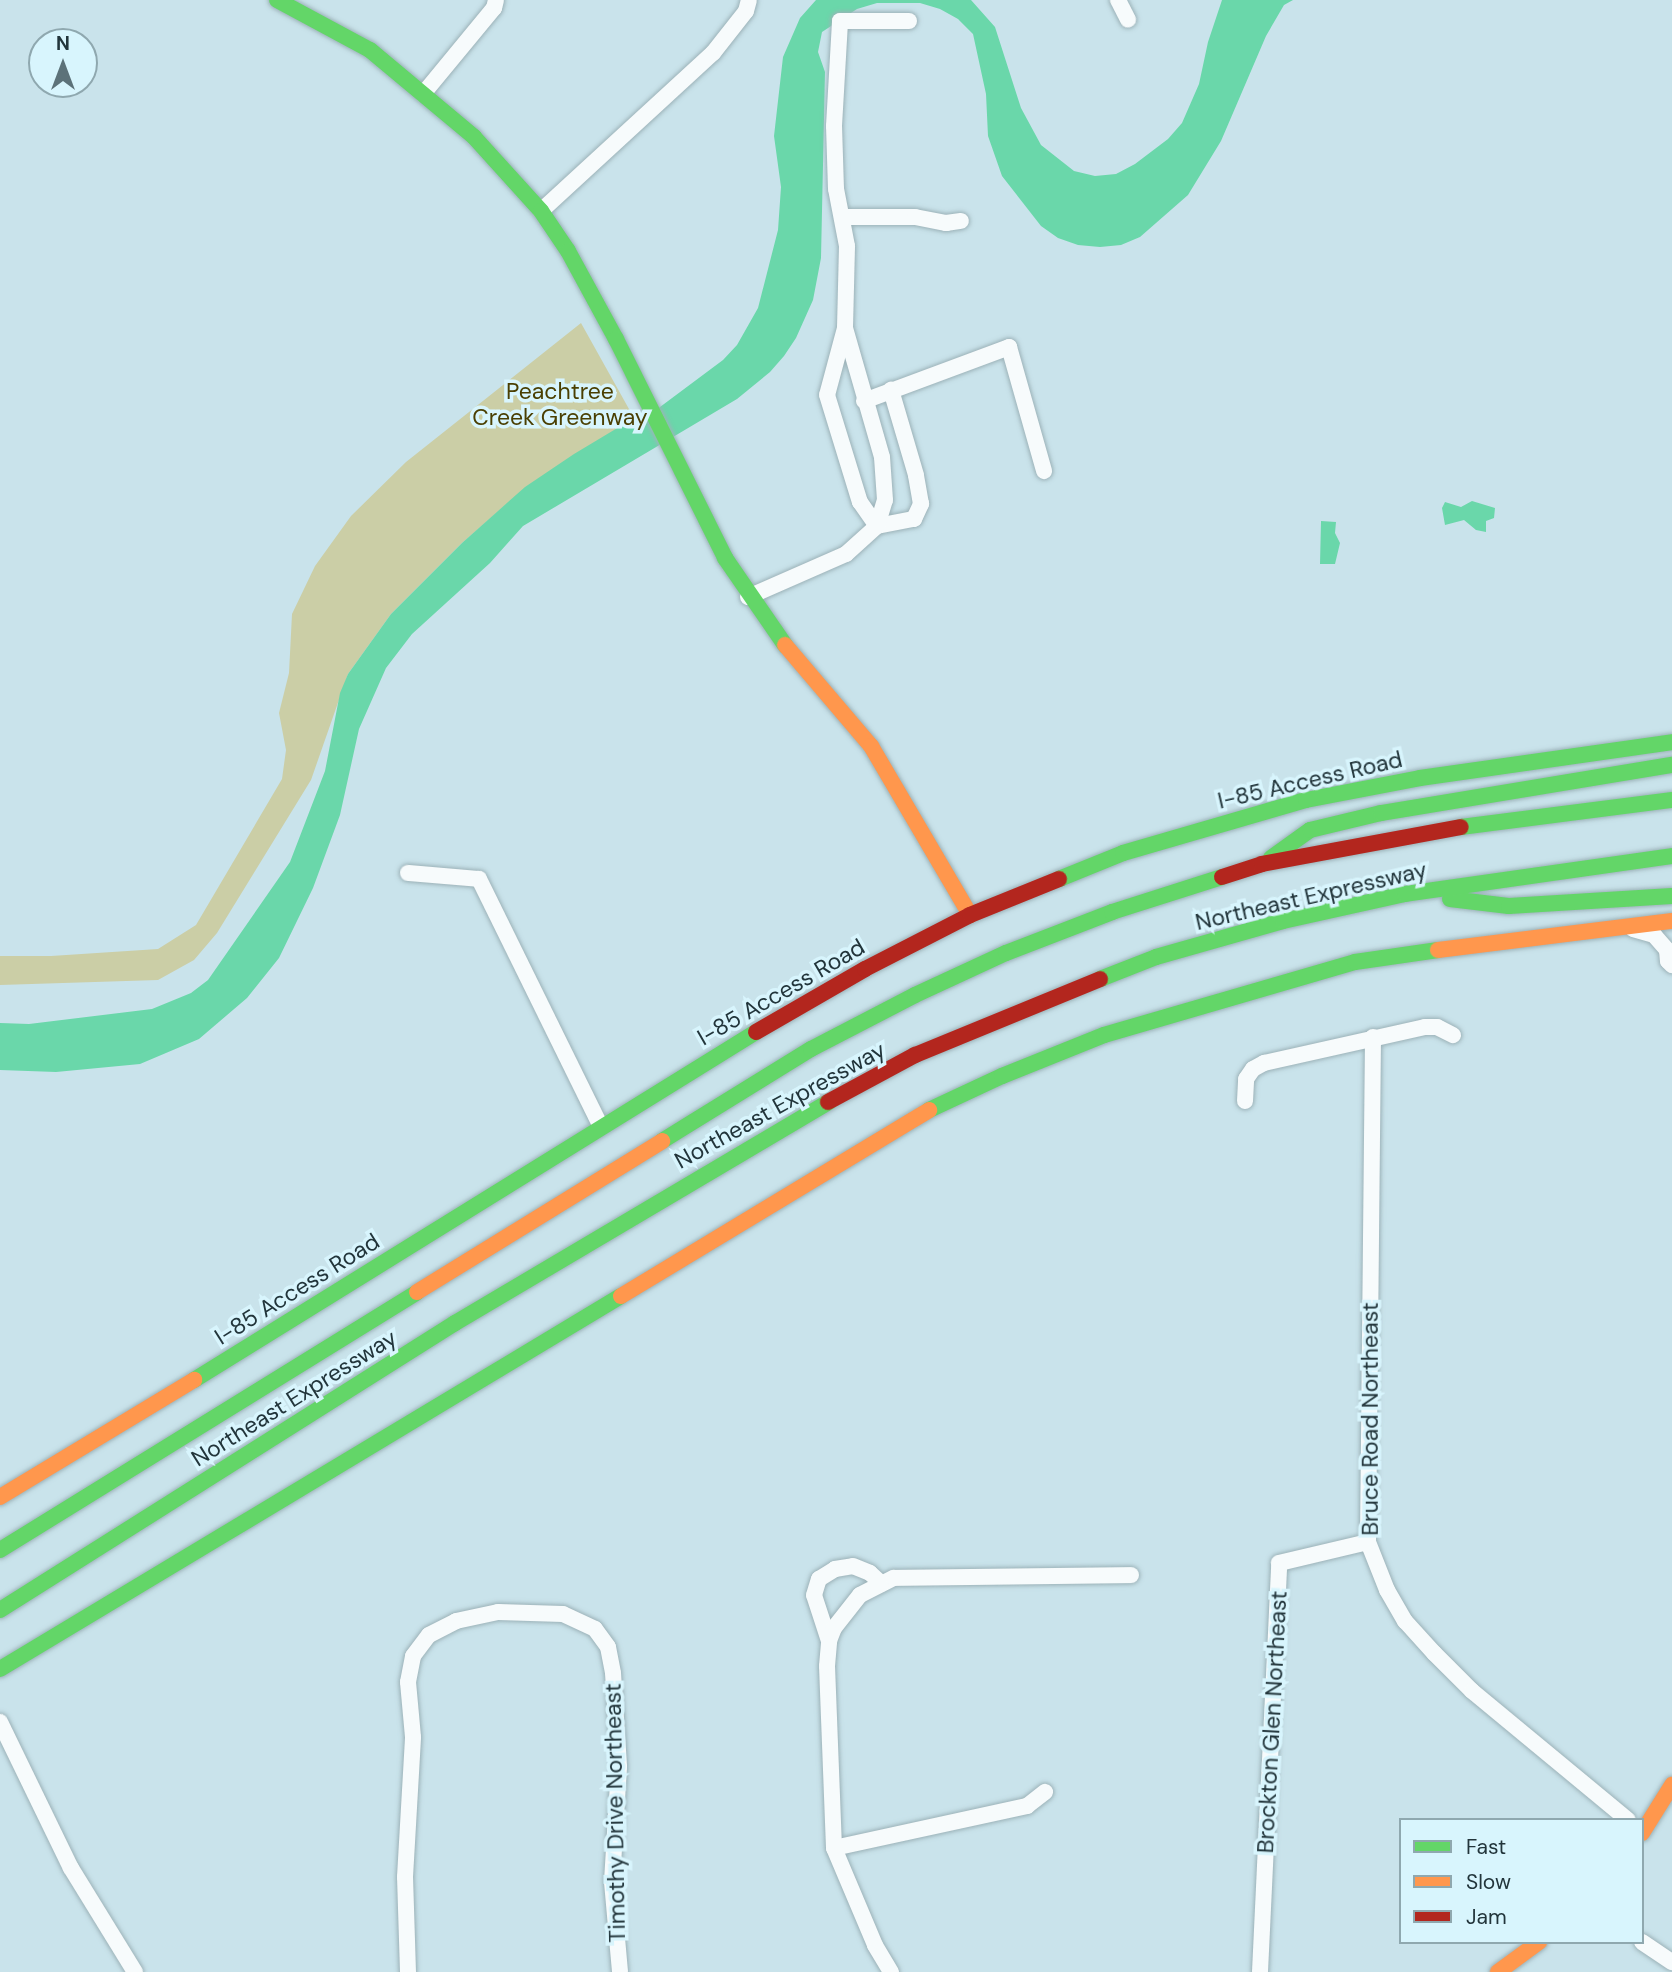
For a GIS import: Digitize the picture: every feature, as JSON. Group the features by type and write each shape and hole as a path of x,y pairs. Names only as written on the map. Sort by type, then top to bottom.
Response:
{"main road":[{"path":"277,0 370,50 474,137 541,211 568,251 616,340 678,459 725,558 748,597 787,648 871,746 970,915"},
{"name":"I-85 Access Road","path":"0,1497 70,1457 697,1066 865,969 970,915 1124,853 1306,800 1420,778 1672,742"},
{"path":"1262,864 1310,830 1358,818 1672,765"},
{"name":"Northeast Expressway","path":"0,1550 811,1049 1006,953 1112,912 1262,864 1455,828 1672,800"},
{"name":"Northeast Expressway","path":"0,1610 455,1323 779,1129 915,1055 1039,1001 1156,957 1283,921 1405,894 1672,856"},
{"path":"1405,894 1509,906 1672,896"},
{"path":"0,1669 934,1107 1104,1035 1180,1010 1355,962 1672,921"},
{"path":"1644,1829 1672,1784"},
{"path":"1498,1972 1536,1944"}],"street":[{"path":"423,94 494,8 496,0"},
{"path":"541,211 713,53 747,11 749,0"},
{"path":"1118,0 1128,20"},
{"path":"877,526 860,502 827,395 845,328 848,246 836,190 834,126 840,21 909,21"},
{"path":"842,218 915,217 946,223 961,221"},
{"path":"845,328 882,457 885,499 877,526"},
{"path":"864,401 1009,347 1044,471"},
{"path":"748,597 846,554 877,526 914,519 921,504 916,475 891,390"},
{"path":"408,873 478,879 601,1127"},
{"path":"1624,927 1654,935 1670,954"},
{"path":"1245,1101 1247,1079 1253,1069 1264,1063 1425,1027 1437,1027 1453,1035"},
{"name":"Bruce Road Northeast","path":"1373,1037 1368,1542 1387,1590 1405,1621 1434,1653 1472,1690 1626,1818"},
{"name":"Brockton Glen Northeast","path":"1260,1972 1279,1563 1368,1542"},
{"path":"829,1641 814,1595 819,1579 835,1569 853,1566 870,1573 882,1584"},
{"path":"891,1972 875,1945 834,1848 827,1666 829,1641 834,1628 860,1595 894,1578 1131,1575"},
{"name":"Timothy Drive Northeast","path":"408,1972 405,1877 413,1737 408,1682 413,1656 429,1634 456,1621 498,1612 563,1614 595,1629 608,1647 614,1673 619,1767 612,1882 620,1972"},
{"path":"0,1722 71,1868 135,1972"},
{"path":"834,1848 1027,1806 1045,1792"},
{"path":"1644,1943 1672,1962"}],"green space":[{"name":"Peachtree Creek Greenway","path":"581,323 634,418 525,488 462,543 391,614 348,674 311,780 217,933 194,960 158,980 0,985 0,956 51,956 158,949 196,925 282,779 286,750 279,713 289,673 292,614 315,566 351,516 406,462"}],"shaded area":[{"path":"816,0 971,0 995,27 1021,108 1041,145 1074,171 1095,176 1116,174 1135,164 1168,139 1182,123 1199,84 1208,42 1222,0 1293,0 1284,5 1266,36 1221,141 1188,195 1140,237 1121,245 1100,247 1078,245 1058,238 1041,226 1002,176 988,136 986,94 973,34 958,19 940,9 920,3 877,3 857,9 822,32 818,52 825,72 821,258 813,300 796,338 784,356 770,372 737,399 523,526 490,563 412,634 386,668 359,729 340,815 313,888 279,958 247,998 199,1039 140,1064 56,1072 0,1070 0,1023 29,1024 152,1009 191,993 208,980 290,862 325,771 340,693 348,674 391,614 462,543 525,487 634,418 660,407 723,360 737,345 758,308 778,230 781,187 774,136 783,57 800,18"},
{"path":"1472,501 1495,508 1494,518 1486,521 1486,532 1476,530 1464,520 1445,525 1442,508 1445,502 1461,507"},
{"path":"1321,521 1336,522 1335,533 1340,543 1335,564 1320,564"}],"traffic: fast":[{"path":"277,0 370,50 474,137 541,211 568,251 616,339 725,558 785,645"},
{"path":"1059,879 1123,853 1306,800 1420,778 1672,742"},
{"path":"1271,858 1310,830 1381,813 1672,765"},
{"path":"1461,827 1672,800"},
{"path":"1100,979 1156,957 1283,921 1405,894 1672,856"},
{"path":"662,1141 811,1049 915,995 1006,953 1112,912 1222,877"},
{"path":"1450,899 1509,906 1672,896"},
{"path":"929,1110 1002,1076 1104,1035 1355,962 1438,950"},
{"path":"194,1380 756,1032"},
{"path":"0,1610 455,1323 828,1102"},
{"path":"0,1550 417,1292"},
{"path":"0,1669 621,1296"}],"traffic: slow":[{"path":"785,645 871,746 970,915"},
{"path":"1438,950 1672,921"},
{"path":"621,1296 929,1110"},
{"path":"417,1292 662,1141"},
{"path":"0,1497 194,1380"},
{"path":"1644,1830 1672,1785"},
{"path":"1498,1972 1536,1944"}],"traffic: jam":[{"path":"1222,877 1262,864 1461,827"},
{"path":"756,1032 865,969 970,915 1059,879"},
{"path":"828,1102 915,1055 1100,979"}]}
